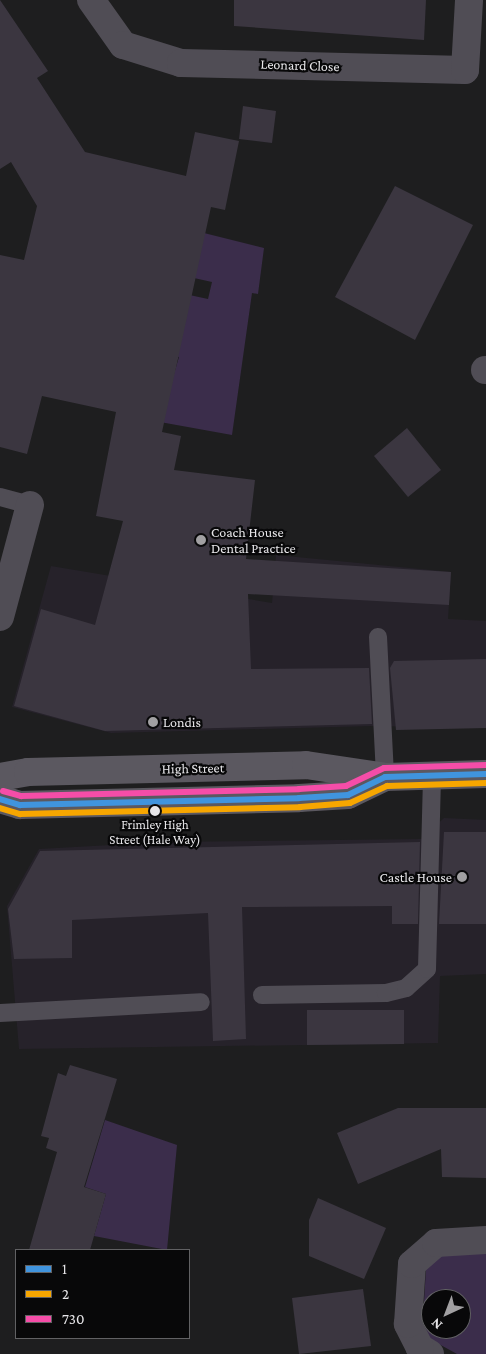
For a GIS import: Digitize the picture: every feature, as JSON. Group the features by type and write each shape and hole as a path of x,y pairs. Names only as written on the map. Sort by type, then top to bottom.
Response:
{"street":[{"name":"Leonard Close","path":"91,0 123,45 181,63 465,70 468,0"},
{"path":"0,617 30,505"},
{"name":"High Street","path":"0,777 37,772 306,765 385,777 486,774"},
{"name":"High Street","path":"0,799 20,805 299,798 348,795 385,777"},
{"path":"430,1354 420,1348 408,1324 412,1264 436,1243 486,1240"}],"lane":[{"path":"0,497 30,505"},
{"path":"378,637 385,777"},
{"path":"262,994 386,993 406,988 428,969 432,776"},
{"path":"0,1013 201,1002"}],"shaded area":[{"path":"204,233 264,248 258,294 252,293 232,435 160,422 179,357 158,352 171,291 208,299 212,282 194,278"},
{"path":"276,555 451,572 448,619 486,621 486,728 372,726 111,733 12,707 51,566 272,603"},
{"path":"444,818 486,820 486,974 440,976 438,1043 19,1049 7,906 39,849 165,842 421,839"},
{"path":"105,1120 177,1145 167,1249 94,1236 106,1194 85,1187"},
{"path":"486,1247 486,1354 457,1354 430,1339 471,1339 471,1289 425,1289 426,1269 436,1257"}],"building":[{"path":"0,0 48,71 37,78 85,152 186,176 195,132 239,141 225,210 211,207 162,432 181,436 174,470 255,480 246,559 451,572 449,605 248,594 251,669 369,668 372,724 105,731 14,706 41,609 95,625 123,521 96,516 116,412 42,396 27,454 0,447 0,255 24,260 37,206 11,162 0,169"},
{"path":"234,0 426,0 424,40 234,26"},
{"path":"243,106 276,111 272,143 239,139"},
{"path":"395,186 473,225 415,340 335,297"},
{"path":"407,428 441,470 408,497 374,456"},
{"path":"486,659 486,728 396,730 390,668 394,661"},
{"name":"Castle House","path":"444,832 486,832 486,924 439,924"},
{"path":"420,842 418,924 392,924 392,906 242,907 246,1039 213,1041 208,913 72,920 72,958 14,959 8,909 40,851"},
{"path":"307,1010 404,1010 404,1044 307,1045"},
{"path":"70,1065 117,1079 84,1187 106,1194 90,1249 29,1249 57,1152 46,1148 49,1138 41,1136 58,1073 66,1076"},
{"path":"398,1108 486,1108 486,1178 442,1177 441,1149 358,1184 337,1133"},
{"path":"318,1198 386,1228 364,1279 309,1256 309,1220"},
{"path":"363,1289 371,1346 299,1354 292,1298"}],"transit line":[{"name":"730","path":"3,791 21,796 299,789 346,786 384,768 486,765"},
{"name":"1","path":"0,799 20,805 299,798 348,795 385,777 486,774"},
{"name":"2","path":"0,808 20,814 300,807 350,803 387,786 486,783"}],"place":[{"name":"Coach House Dental Practice","path":"201,540"},
{"name":"Londis","path":"153,722"},
{"name":"Frimley High Street (Hale Way)","path":"155,811"},
{"name":"Castle House","path":"462,877"}]}
